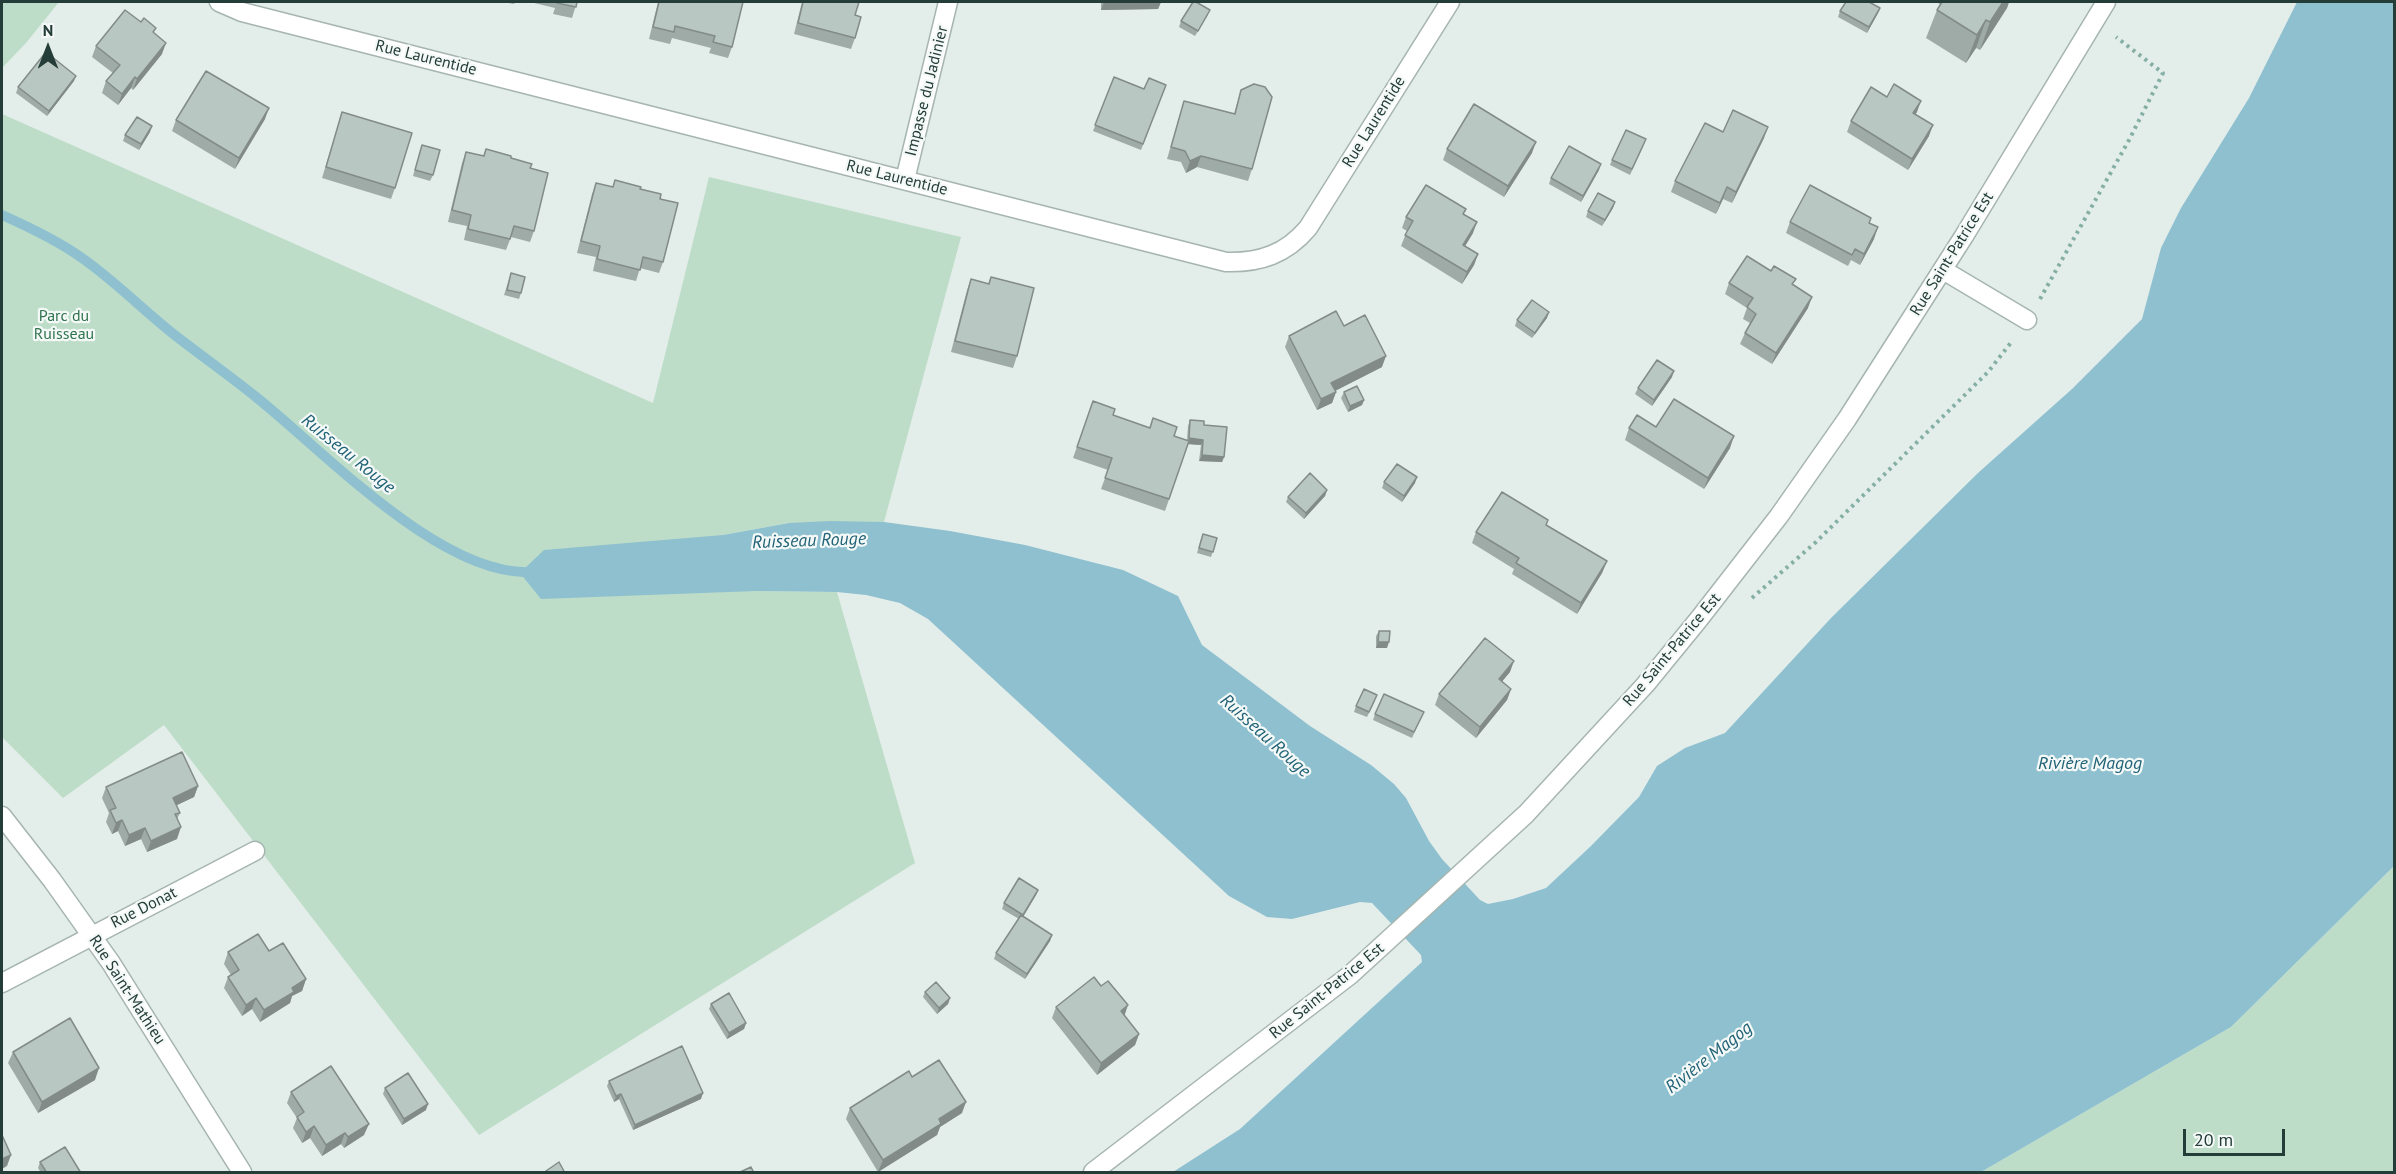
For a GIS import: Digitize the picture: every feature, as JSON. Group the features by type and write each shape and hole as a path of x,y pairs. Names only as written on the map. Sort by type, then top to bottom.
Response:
{"street":[{"name":"Rue Laurentide","path":"219,2 242,12 1226,262 1257,261 1272,257 1298,240 1308,228 1450,2"},
{"name":"Impasse du Jadinier","path":"905,180 948,2"},
{"name":"Rue Saint-Patrice Est","path":"1093,1173 1350,975 1462,875 1526,814 1590,746 1699,619 1779,516 1847,419 1943,270 2106,2"},
{"path":"1943,270 2027,320"},
{"name":"Rue Saint-Mathieu","path":"2,816 92,935 242,1173"},
{"name":"Rue Donat","path":"2,982 255,851"}],"path":[{"path":"1745,603 1816,542 1988,372 2027,320 2129,140 2163,73 2111,33"}],"green space":[{"path":"2,2 59,2 26,43 2,68"},
{"name":"Parc du Ruisseau","path":"2,114 653,403 709,177 961,237 884,522 789,523 723,535 756,591 837,592 915,863 479,1135 164,725 63,798 2,737"},
{"path":"2394,866 2394,1172 1981,1172 2231,1027"}],"water":[{"name":"Rivière Magog","path":"2297,2 2394,2 2394,866 2231,1027 1981,1172 1173,1172 1240,1129 1422,962 1421,955 1372,903 1360,902 1292,919 1267,917 1229,896 928,619 900,603 866,595 837,592 756,591 541,599 520,573 544,550 723,535 789,523 830,521 884,522 950,531 1025,545 1123,570 1178,596 1202,645 1310,726 1371,765 1394,784 1406,798 1429,841 1442,859 1480,900 1488,904 1513,899 1546,888 1639,797 1657,766 1685,748 1725,733 1831,618 1978,473 2072,389 2142,319 2161,248 2181,208 2249,98"}],"building":[{"path":"557,2 577,2 576,7"},
{"path":"659,2 743,2 732,47 713,42 715,36 675,26 674,32 653,27"},
{"path":"803,2 859,2 855,15 861,17 855,38 798,23"},
{"path":"1193,2 1210,10 1198,31 1181,21"},
{"path":"1846,2 1869,2 1880,8 1869,27 1840,11"},
{"path":"1942,2 2003,2 1990,22 1986,20 1977,35 1937,10"},
{"path":"125,10 141,22 144,18 156,28 153,32 166,43 122,94 106,81 120,65 96,46"},
{"path":"46,52 76,76 49,111 18,87"},
{"path":"206,71 269,108 239,158 176,120"},
{"path":"1114,77 1144,89 1149,78 1166,85 1143,144 1095,125"},
{"path":"1254,84 1265,87 1272,97 1252,169 1201,156 1190,161 1185,151 1171,147 1184,101 1235,114 1241,90"},
{"path":"1894,84 1921,101 1913,113 1933,125 1912,159 1851,121 1871,87 1887,97"},
{"path":"1474,104 1536,142 1508,186 1447,149"},
{"path":"1733,110 1768,127 1736,192 1727,187 1720,203 1675,181 1705,123 1723,132"},
{"path":"342,112 412,133 395,188 326,167"},
{"path":"137,117 152,126 141,144 125,135"},
{"path":"1626,130 1646,139 1632,169 1612,160"},
{"path":"422,145 440,150 433,175 415,170"},
{"path":"1569,146 1601,164 1583,196 1551,178"},
{"path":"486,149 532,164 530,168 548,173 534,231 514,226 510,239 468,229 471,215 452,210 466,152 484,156"},
{"path":"615,180 661,194 660,199 678,203 663,262 643,257 640,270 597,259 600,246 581,241 596,183 613,187"},
{"path":"1426,185 1466,209 1463,214 1477,222 1463,245 1478,254 1467,272 1405,235 1413,221 1406,217"},
{"path":"1810,185 1871,218 1869,223 1878,227 1864,254 1855,249 1852,255 1790,222"},
{"path":"1598,193 1615,202 1605,220 1588,211"},
{"path":"1747,256 1771,271 1774,266 1796,279 1792,284 1812,297 1776,353 1745,333 1756,314 1747,307 1753,298 1729,283"},
{"path":"511,273 525,277 521,293 507,290"},
{"path":"991,277 1034,288 1017,356 955,341 971,279 989,284"},
{"path":"1532,300 1549,312 1535,333 1517,320"},
{"path":"1336,311 1344,326 1365,315 1386,356 1331,383 1336,392 1321,399 1289,336"},
{"path":"1657,360 1674,371 1654,400 1638,388"},
{"path":"1357,386 1364,400 1350,406 1344,392"},
{"path":"1674,399 1734,436 1708,478 1629,428 1637,415 1656,427"},
{"path":"1093,401 1115,409 1113,415 1150,428 1153,418 1177,427 1174,436 1189,441 1169,499 1105,478 1112,458 1077,447"},
{"path":"1190,420 1204,421 1204,425 1227,427 1224,457 1202,455 1203,440 1189,438"},
{"path":"1397,464 1417,477 1404,496 1384,482"},
{"path":"1310,473 1327,490 1306,513 1288,497"},
{"path":"1502,492 1548,520 1546,525 1607,561 1581,603 1516,563 1519,558 1476,532"},
{"path":"1203,534 1217,538 1213,552 1199,548"},
{"path":"1379,631 1390,631 1389,642 1378,642"},
{"path":"1485,638 1514,661 1499,679 1511,689 1480,727 1439,694"},
{"path":"1364,689 1377,695 1369,712 1356,706"},
{"path":"1384,694 1424,712 1414,732 1375,714"},
{"path":"182,752 198,786 173,798 180,813 175,814 181,827 151,841 145,828 129,835 122,820 116,823 110,810 116,808 106,787"},
{"path":"1019,878 1038,890 1023,915 1004,903"},
{"path":"1021,915 1052,935 1027,974 996,953"},
{"path":"258,934 269,951 283,943 306,979 292,988 294,992 264,1010 256,998 246,1005 228,977 239,970 228,952"},
{"path":"1094,977 1101,986 1108,981 1128,1005 1121,1011 1139,1034 1101,1063 1056,1007"},
{"path":"936,982 950,998 939,1008 925,992"},
{"path":"729,993 746,1023 729,1033 711,1004"},
{"path":"70,1018 99,1068 42,1102 13,1052"},
{"path":"682,1046 703,1093 635,1125 621,1094 616,1096 609,1081"},
{"path":"939,1060 966,1102 939,1119 941,1124 883,1160 850,1108 909,1071 912,1077"},
{"path":"331,1066 369,1124 348,1137 345,1133 326,1145 314,1126 306,1132 297,1117 304,1112 291,1092"},
{"path":"408,1073 428,1104 404,1119 385,1088"},
{"path":"2,1135 11,1155 2,1159"},
{"path":"65,1147 81,1173 47,1173 40,1162"},
{"path":"559,1162 565,1173 543,1173"},
{"path":"751,1167 754,1173 738,1173"}],"waterway":[{"name":"Ruisseau Rouge","path":"2,215 53,240 94,267 176,336 284,420 385,507 423,533 460,554 497,568 532,572"}]}
